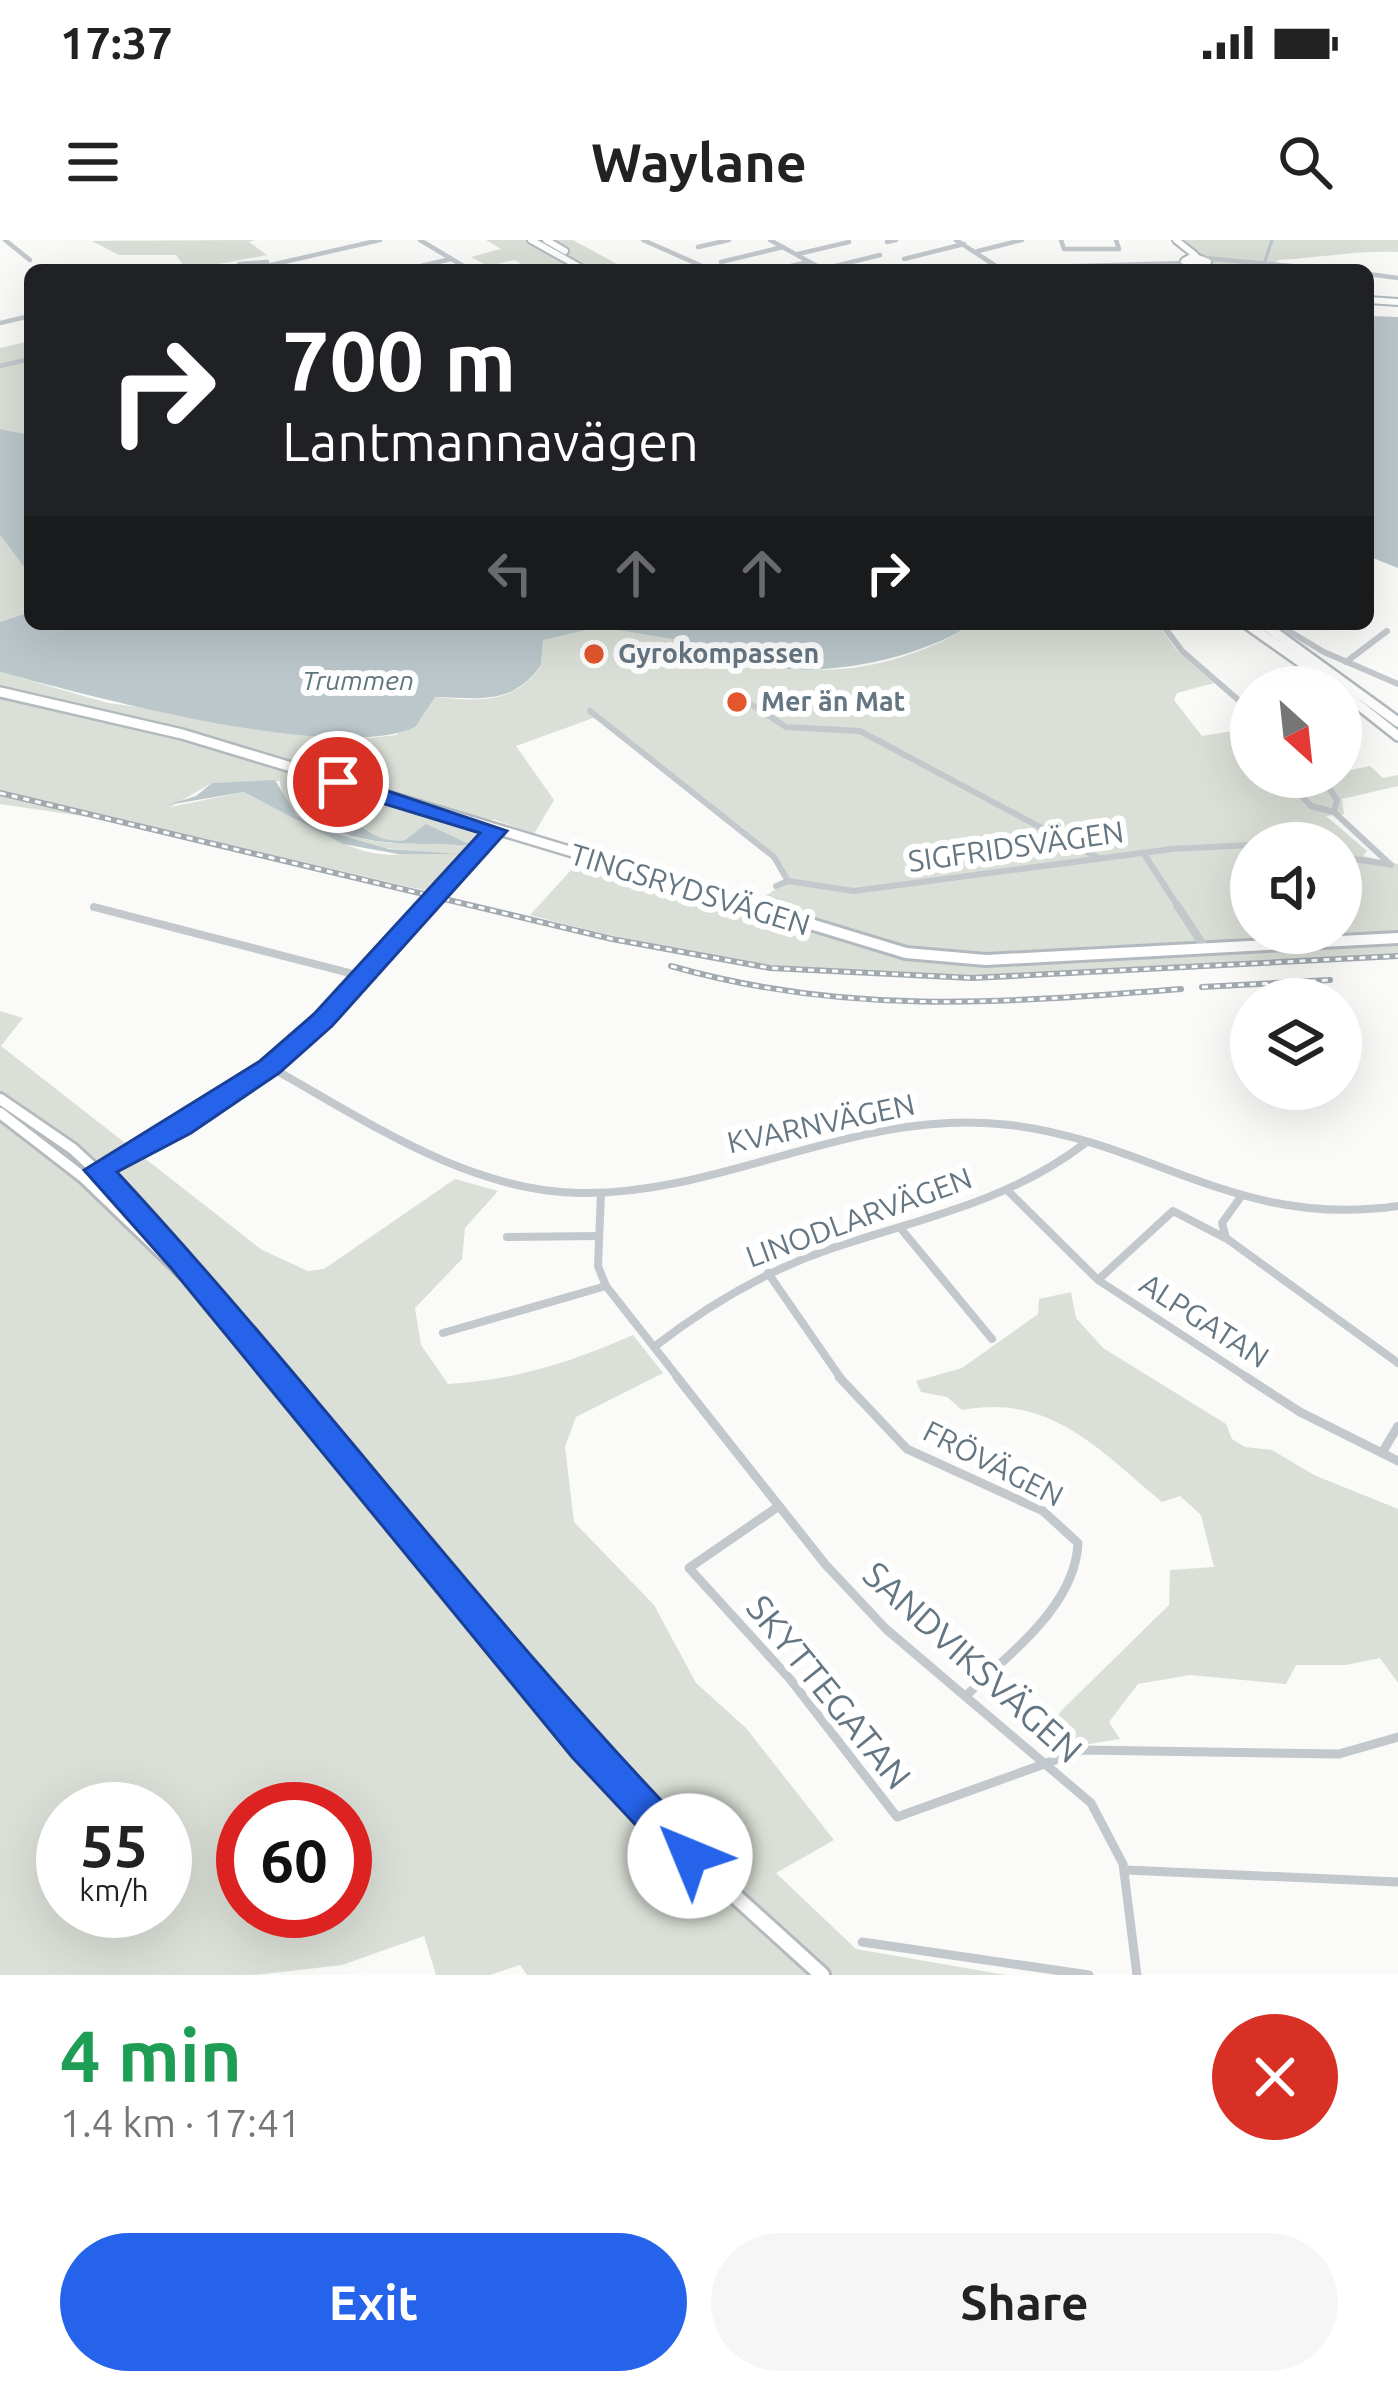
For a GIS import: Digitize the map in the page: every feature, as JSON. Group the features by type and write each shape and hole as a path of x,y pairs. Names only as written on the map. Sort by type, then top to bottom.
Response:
{"street":[{"path":"5,240 30,260"},
{"path":"274,264 380,240"},
{"path":"421,240 460,264"},
{"path":"531,240 574,264"},
{"path":"546,240 588,264"},
{"path":"643,240 697,264"},
{"path":"698,247 729,240"},
{"path":"771,240 813,264"},
{"path":"887,242 896,240"},
{"path":"956,240 994,264"},
{"path":"978,251 1022,240"},
{"path":"1061,240 1064,250 1119,249 1116,240"},
{"path":"1174,240 1199,262"},
{"path":"796,255 849,242"},
{"path":"904,259 964,244"},
{"path":"721,262 783,247"},
{"path":"1090,249 1095,263"},
{"path":"846,264 880,255"},
{"path":"1076,264 1233,258 1295,264"},
{"path":"430,264 452,259"},
{"path":"239,264 286,261"},
{"path":"800,264 809,262"},
{"path":"1166,630 1182,651 1230,693"},
{"path":"1255,630 1306,666"},
{"path":"1271,630 1398,722"},
{"path":"1289,630 1345,662 1398,684"},
{"path":"1345,662 1387,631"},
{"name":"TINGSRYDSVÄGEN","path":"0,692 182,734 906,953 986,960 1398,938"},
{"path":"734,693 786,728 860,731 1102,860"},
{"path":"1362,707 1398,736"},
{"path":"590,711 774,857 788,881 776,886"},
{"path":"1303,798 1345,822"},
{"path":"1334,812 1335,798"},
{"path":"83,1177 182,1126 270,1067 323,1020 495,831"},
{"path":"1362,838 1391,865 1362,860"},
{"name":"SIGFRIDSVÄGEN","path":"788,881 854,891 1230,847"},
{"path":"1144,854 1205,949"},
{"path":"94,907 361,976"},
{"name":"KVARNVÄGEN","path":"270,1067 477,1174 547,1190 601,1193 936,1124 1007,1125 1085,1143 1240,1198 1339,1214 1398,1206"},
{"path":"0,1100 98,1170 152,1225 206,1296 598,1762 709,1875 822,1975"},
{"path":"0,1113 83,1177 206,1296"},
{"name":"LINODLARVÄGEN","path":"654,1347 710,1301 769,1273 832,1248 902,1231 1007,1190 1054,1170 1085,1143"},
{"name":"ALPGATAN","path":"1007,1190 1098,1280 1300,1412 1398,1460"},
{"name":"SANDVIKSVÄGEN","path":"601,1193 598,1266 606,1286 779,1506 886,1629 1091,1803 1120,1845 1137,1975"},
{"path":"1226,1238 1222,1223 1240,1198"},
{"path":"1098,1280 1173,1211 1226,1238 1398,1363"},
{"path":"902,1231 992,1340"},
{"path":"507,1237 598,1237"},
{"name":"FRÖVÄGEN","path":"769,1273 875,1419 901,1444 1048,1515 1078,1543 1078,1567 1064,1593 967,1695"},
{"path":"443,1333 606,1286"},
{"path":"1382,1453 1398,1426"},
{"name":"SKYTTEGATAN","path":"779,1506 689,1568 790,1679 897,1816 1083,1750 1339,1754 1398,1737"},
{"path":"1126,1870 1398,1882"},
{"path":"862,1942 1089,1975"}],"shaded area":[{"path":"255,240 249,242 267,255 219,264 183,264 176,255 119,255 92,241"},
{"path":"486,240 573,240 617,264 521,264 515,260 484,264 471,257 501,249"},
{"path":"1179,240 1398,240 1398,252 1278,260 1274,264 1210,264"},
{"path":"24,342 24,434 0,429 0,348"},
{"path":"0,535 24,567 24,614 0,622"},
{"path":"585,630 739,647 812,669 860,667 909,655 962,630 1162,630 1177,651 1214,683 1177,693 1174,700 1202,736 1230,731 1230,798 1346,798 1342,799 1344,814 1326,816 1333,822 1230,822 1230,954 1362,954 1362,847 1367,851 1363,856 1398,864 1398,953 1057,974 921,976 771,965 690,952 530,915 582,858 749,908 787,881 774,857 596,717 516,746 554,800 534,834 493,819 483,829 486,837 436,893 143,825 0,804 0,672 108,703 369,738 396,735 435,697 494,698 519,688 541,666 543,639","holes":["280,781 285,800 297,815 332,836 415,851 392,855 347,845 244,792 170,807 212,783","338,798 366,829 381,838 405,840 426,825 467,843 356,838 321,825 293,801"]},
{"path":"1370,766 1383,778 1398,775 1398,786 1362,794 1362,768"},
{"path":"0,1011 23,1018 1,1046 262,1250 308,1271 324,1269 455,1179 498,1191 465,1228 462,1259 415,1308 421,1345 448,1384 543,1368 633,1335 663,1373 576,1417 565,1447 574,1522 654,1605 696,1683 746,1728 834,1840 776,1873 856,1949 1006,1975 527,1975 520,1965 490,1975 436,1975 424,1936 342,1965 255,1975 0,1975"},
{"path":"1071,1292 1076,1318 1103,1348 1226,1424 1232,1439 1245,1447 1272,1450 1314,1475 1398,1509 1398,1683 1380,1658 1346,1665 1296,1665 1286,1684 1190,1675 1138,1684 1109,1722 1120,1739 1046,1751 1036,1745 1062,1710 1169,1605 1170,1570 1214,1567 1201,1515 1180,1496 1162,1502 1071,1430 1022,1410 962,1410 947,1397 921,1392 916,1381 962,1368 1038,1314 1039,1299"}],"water":[{"path":"1374,316 1398,317 1398,568 1374,558"},
{"path":"0,429 24,434 24,567 0,535"},
{"name":"Trummen","path":"24,614 24,630 586,630 543,640 541,665 506,693 435,697 415,727 378,736 329,737 210,722 0,672 0,622"},
{"name":"Trummen","path":"617,630 961,630 887,659 817,669 755,662 732,650 740,643 720,647"},
{"path":"275,780 296,815 317,829 389,849 458,854 398,854 343,844 244,792 168,805 196,796 212,783"},
{"path":"293,781 325,791 372,834 405,840 426,824 469,844 391,843 351,836 315,820 300,807 287,790"}],"waterway":[{"path":"1264,264 1272,240"}],"railway":[{"path":"0,793 612,939 770,968 972,978 1398,956"},
{"path":"671,966 799,993 924,1002 1181,989"},
{"path":"1202,987 1230,985"}],"place":[{"name":"Gyrokompassen","path":"594,654"},
{"name":"Mer än Mat","path":"737,702"}],"route":[{"path":"338,782 495,831 323,1020 270,1067 182,1126 98,1170 183,1262 206,1296 584,1746 690,1856"}]}
